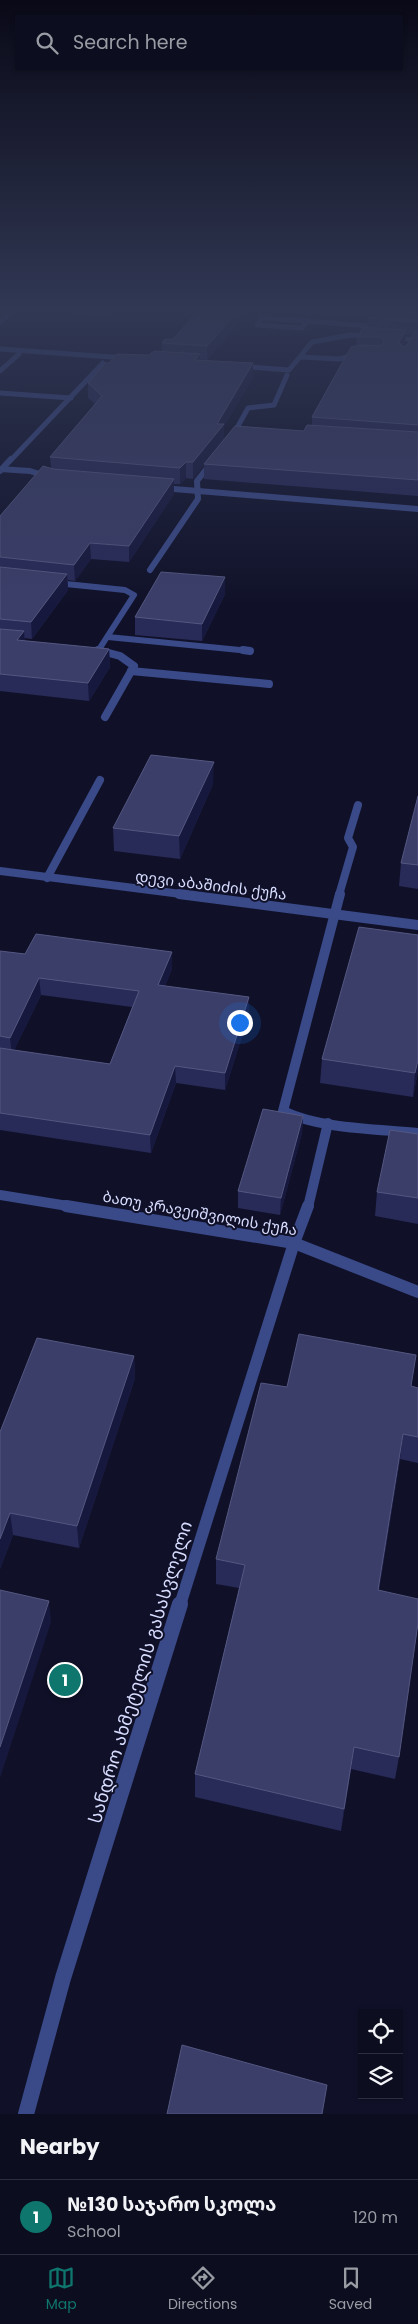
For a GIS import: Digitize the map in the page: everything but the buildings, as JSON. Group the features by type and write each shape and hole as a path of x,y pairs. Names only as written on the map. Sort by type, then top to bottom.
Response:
{"street":[{"path":"1,470 60,410"},
{"path":"225,445 237,430 247,410"},
{"path":"237,430 246,431"},
{"path":"150,570 198,499 197,481 214,459"},
{"path":"1,470 30,471 54,479"},
{"path":"150,487 418,509"},
{"path":"48,582 132,592 132,598 98,651"},
{"path":"108,637 250,651"},
{"path":"89,650 120,656 134,666 104,717"},
{"path":"131,671 269,684"},
{"path":"47,878 100,780"},
{"path":"358,805 348,838 353,847 283,1112 289,1116 328,1123 418,1133"},
{"name":"დევი აბაშიძის ქუჩა","path":"0,872 418,925"},
{"name":"სანდრო ახმეტელის გასასვლელი","path":"26,2114 66,1969 294,1243 307,1210 328,1123"},
{"name":"ბათუ კრავეიშვილის ქუჩა","path":"0,1195 294,1243 418,1292"}],"place":[{"name":"№130 საჯარო სკოლა","path":"65,1680"}]}
